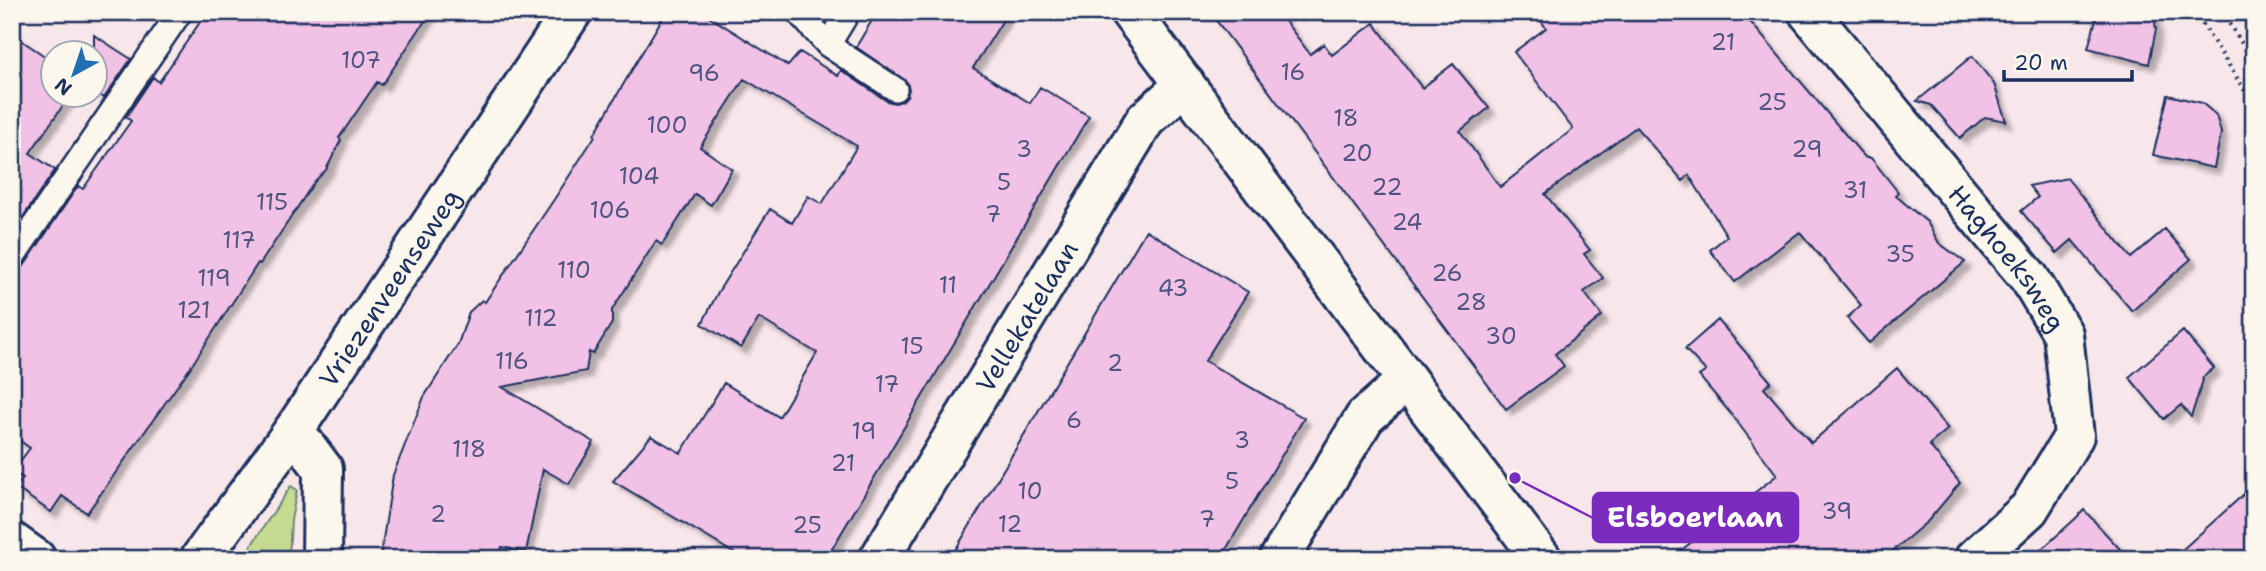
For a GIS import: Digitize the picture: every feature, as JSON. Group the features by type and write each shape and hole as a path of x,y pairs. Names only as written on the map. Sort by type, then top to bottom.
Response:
{"street":[{"name":"Vriezenveenseweg","path":"200,559 293,430 572,12"},
{"path":"1130,12 1542,559"},
{"name":"Haghoeksweg","path":"1808,12 2030,279 2063,334 2074,436 2029,509 1974,559"},
{"name":"Vellekatelaan","path":"879,559 1145,120 1185,85"},
{"path":"1279,559 1365,417 1407,380"},
{"path":"293,430 323,469 322,559"},
{"path":"12,542 36,559"}],"lane":[{"path":"12,258 180,12"},
{"path":"798,12 828,45 895,89"},
{"path":"828,45 848,12"}],"path":[{"path":"2195,12 2254,105"},
{"path":"2222,12 2254,62"}],"green space":[{"path":"291,486 297,490 291,520 289,559 242,559"}],"building":[{"path":"207,12 431,12 382,85 377,82 339,138 341,140 326,170 315,181 190,368 87,513 62,496 51,512 16,488 23,478 12,472 30,448 12,435 12,272 24,266 78,186 83,189 131,121 126,117 153,77 159,82"},
{"path":"666,12 702,12 788,66 800,52 838,76 841,70 887,101 895,103 907,96 907,82 856,47 877,12 1008,12 973,68 1030,103 1040,87 1089,116 826,559 744,559 613,481 651,436 681,453 724,383 779,417 817,353 759,318 741,348 702,324 718,292 770,209 792,223 808,196 822,204 857,146 744,79 700,147 732,169 711,205 695,194 662,245 656,241 612,310 612,323 593,354 589,352 586,371 502,387 594,442 569,484 543,469 526,552 502,547 498,559 380,559 393,475 424,397 458,344 469,312 482,300 485,302 555,198 595,136"},
{"path":"1210,12 1278,12 1310,54 1324,44 1332,55 1374,23 1422,88 1453,64 1489,108 1460,131 1500,187 1573,129 1514,52 1546,28 1535,12 1742,12 1861,153 1866,158 1871,158 1898,192 1896,196 1927,222 1939,243 1965,262 1869,343 1847,318 1861,305 1800,232 1735,282 1710,250 1727,236 1689,175 1683,181 1636,127 1545,194 1590,250 1584,254 1603,278 1584,292 1602,316 1555,354 1564,366 1506,409"},
{"path":"2098,12 2153,12 2156,29 2149,64 2088,48"},
{"path":"12,34 38,52 38,108 61,108 30,153 55,170 12,233"},
{"path":"108,44 131,59 108,92"},
{"path":"1972,56 1994,84 2006,121 1985,117 1960,138 1931,105 1917,101"},
{"path":"2168,95 2202,103 2216,115 2221,133 2214,168 2153,155"},
{"path":"2067,178 2131,258 2165,229 2191,259 2132,311 2072,240 2057,253 2021,211 2038,197 2029,186"},
{"path":"1146,230 1248,292 1205,361 1304,418 1221,559 950,559"},
{"path":"1718,320 1771,382 1764,388 1811,443 1897,368 1948,429 1929,445 1960,483 1928,521 1883,559 1670,559 1777,475 1699,376 1706,371 1685,349"},
{"path":"2183,331 2214,368 2202,378 2191,417 2181,405 2164,419 2129,377"},
{"path":"2254,485 2254,559 2172,559"},
{"path":"2084,510 2129,559 2031,559 2075,519"}],"place":[{"name":"Elsboerlaan","path":"1515,478"}]}
